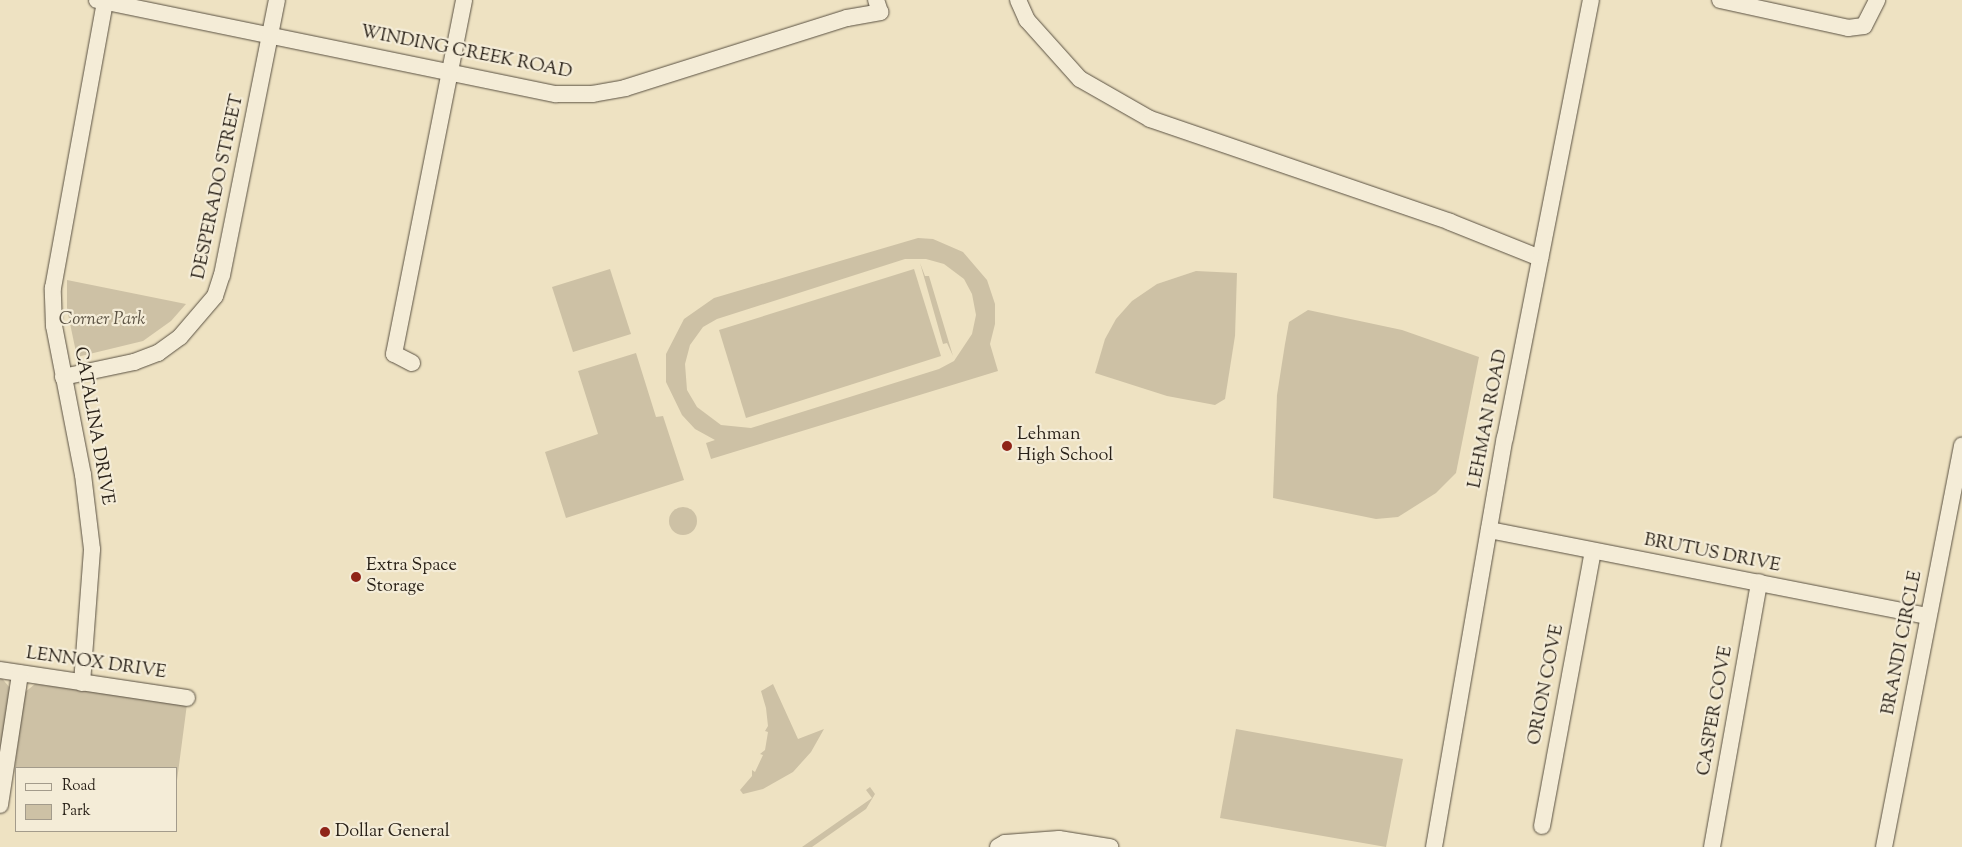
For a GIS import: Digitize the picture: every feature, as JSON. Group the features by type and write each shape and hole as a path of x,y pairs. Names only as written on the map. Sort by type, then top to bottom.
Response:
{"street":[{"name":"DESPERADO STREET","path":"63,377 134,362 158,353 180,337 215,296 222,275 272,35 277,0"},
{"path":"412,363 394,354 464,0"},
{"path":"1018,0 1026,20 1080,79 1150,120 1450,222 1540,258"},
{"name":"LEHMAN ROAD","path":"1434,847 1489,530 1591,0"},
{"path":"1720,0 1848,28 1864,26 1877,0"},
{"name":"WINDING CREEK ROAD","path":"101,1 556,94 592,94 625,88 846,18 878,6"},
{"name":"CATALINA DRIVE","path":"82,683 92,588 92,549 83,475 54,326 54,266 101,1"},
{"name":"BRANDI CIRCLE","path":"1884,847 1928,616 1955,515 1962,446"},
{"name":"BRUTUS DRIVE","path":"1489,530 1592,552 1759,582 1928,616"},
{"name":"ORION COVE","path":"1542,826 1592,552"},
{"name":"CASPER COVE","path":"1712,847 1759,582"},
{"name":"LENNOX DRIVE","path":"0,670 187,698"},
{"path":"0,805 20,674"},
{"path":"998,847 1005,843 1059,839 1110,847"}],"green space":[{"path":"918,238 933,239 963,252 987,280 995,304 995,324 990,344 998,371 711,459 706,443 715,440 695,429 682,415 666,382 666,354 684,319 714,298","holes":["905,259 926,259 944,264 964,279 972,294 976,315 972,334 954,361 939,369 751,428 721,425 697,407 687,390 685,364 690,345 703,327 717,319"]},
{"path":"920,263 925,276 929,276 953,356 947,343 943,344"},
{"path":"610,269 631,334 573,352 552,287"},
{"path":"914,269 941,356 746,418 719,330"},
{"path":"1196,271 1237,273 1235,336 1225,399 1215,405 1167,396 1095,373 1105,339 1116,319 1132,301 1157,284"},
{"name":"Corner Park","path":"67,280 186,304 171,321 143,341 77,357 67,309"},
{"path":"1308,310 1402,330 1479,357 1456,473 1436,493 1398,517 1376,519 1273,498 1277,395 1289,322"},
{"path":"636,353 656,417 663,416 684,480 566,518 545,452 598,434 578,371"},
{"path":"683,507 693,511 697,521 693,531 683,535 673,531 669,521 673,511"},
{"path":"0,676 10,688 0,768"},
{"path":"35,684 187,704 178,773 178,767 15,767 14,774 24,693"},
{"path":"773,684 798,739 824,729 811,752 793,772 763,789 743,794 740,790 752,776 752,770 755,772 763,755 760,754 765,750 768,732 765,731 768,726 766,708 761,691"},
{"path":"1236,729 1403,759 1386,847 1220,818"},
{"path":"870,787 875,794 866,809 812,847 802,847 872,798 866,790"}],"place":[{"name":"Lehman High School","path":"1007,446"},
{"name":"Extra Space Storage","path":"356,577"},
{"name":"Dollar General","path":"325,832"}]}
